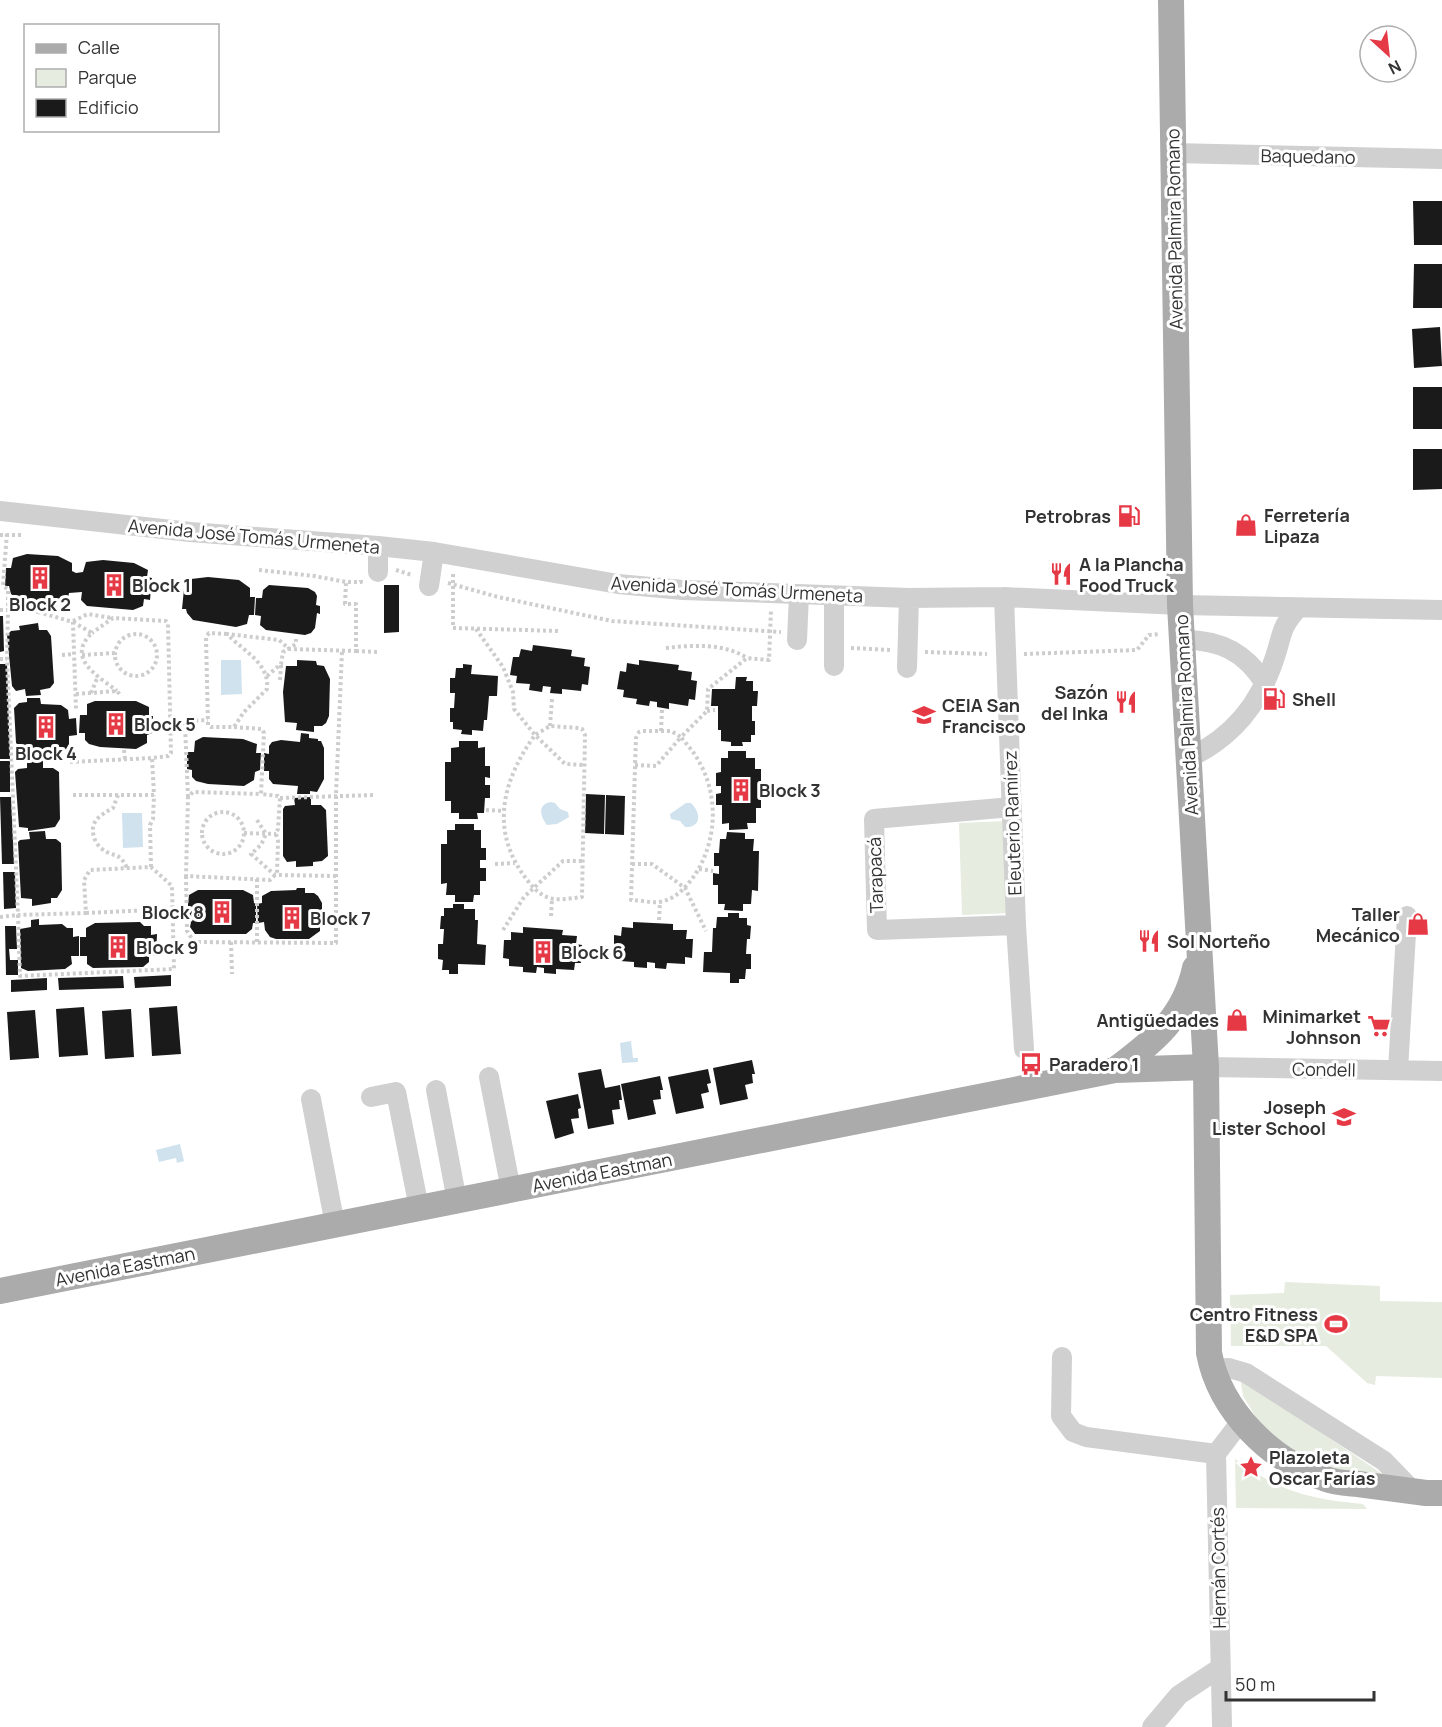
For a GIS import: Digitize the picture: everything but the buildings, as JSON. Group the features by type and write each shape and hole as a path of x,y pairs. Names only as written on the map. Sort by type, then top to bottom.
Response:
{"main road":[{"name":"Avenida Palmira Romano","path":"1171,0 1180,605 1206,1067 1208,1336 1212,1370 1225,1398 1242,1420 1276,1453 1310,1473 1329,1480 1442,1493"},
{"path":"1115,1070 1150,1044 1176,1015 1192,981 1199,944"},
{"name":"Avenida Eastman","path":"0,1291 1115,1070 1206,1067"}],"street":[{"name":"Baquedano","path":"1173,153 1442,159"},
{"name":"Avenida José Tomás Urmeneta","path":"4,512 190,532 370,545 444,554 618,585 683,590 909,598 1004,597 1180,605 1442,610"},
{"path":"370,545 378,572"},
{"path":"429,586 444,554"},
{"path":"797,640 799,595"},
{"path":"834,596 834,666"},
{"name":"Eleuterio Ramírez","path":"1004,597 1016,926 1024,1049"},
{"path":"907,668 909,598"},
{"path":"1189,758 1218,742 1232,731 1254,705 1265,684 1282,630 1298,608"},
{"path":"1182,640 1205,641 1227,647 1249,662 1265,684"},
{"name":"Tarapacá","path":"1012,807 874,819 877,930 1016,926"},
{"path":"1398,1070 1407,916"},
{"name":"Condell","path":"1206,1067 1442,1071"},
{"path":"489,1077 511,1190"},
{"path":"436,1090 457,1201"},
{"path":"371,1097 396,1092 419,1208"},
{"path":"311,1099 335,1225"},
{"path":"1062,1357 1061,1416 1073,1432 1086,1437 1216,1454 1242,1420"},
{"path":"1212,1370 1229,1368 1246,1373 1384,1461 1413,1491"},
{"name":"Hernán Cortés","path":"1216,1454 1222,1725"},
{"path":"1152,1727 1179,1695 1220,1668"}],"path":[{"path":"4,512 3,586 8,589 7,659 20,976 174,969 172,886 151,867 90,870 84,880 86,913"},
{"path":"259,570 361,582 370,545"},
{"path":"444,554 453,628 559,631"},
{"path":"346,582 345,604 356,604 356,651"},
{"path":"666,648 700,646 720,648 737,652 747,658 769,660 772,594"},
{"path":"38,612 45,605"},
{"path":"0,610 38,612 73,621 93,633"},
{"path":"122,618 123,613"},
{"path":"70,762 152,758 168,756 171,753 168,624 166,621 88,614 73,621"},
{"path":"113,618 84,640 82,655 89,668 121,696"},
{"path":"73,621 76,710"},
{"path":"476,629 503,667 513,692 514,709 535,735 565,764 584,765"},
{"path":"135,633 149,637 157,648 158,655 150,672 134,676 122,671 118,666 115,653 116,647 123,638 135,633"},
{"path":"261,794 264,733 262,729 208,725 206,637 209,633 279,640 289,649 377,652"},
{"path":"228,634 239,647 256,659 267,676 267,689 244,712 234,727"},
{"path":"280,680 283,652 296,644 296,639"},
{"path":"208,720 189,721 185,725 188,797 187,931 190,940 194,942 336,943 336,795 342,651"},
{"path":"82,655 115,653"},
{"path":"62,655 74,654"},
{"path":"707,711 708,689 747,658"},
{"path":"0,659 7,659"},
{"path":"267,676 281,664"},
{"path":"91,693 98,676"},
{"path":"76,694 117,691"},
{"path":"550,726 552,699"},
{"path":"660,731 662,710"},
{"path":"635,765 656,766 707,711 715,710"},
{"path":"550,726 582,729 585,735 582,897 552,899 532,888 508,848 504,811 507,785 522,753 535,735 550,726"},
{"path":"660,731 671,731 681,737 698,759 710,787 713,811 711,831 707,854 681,893 660,902 631,900 636,738 639,732 660,731"},
{"path":"124,750 125,759"},
{"path":"151,867 150,825 153,819 154,795 152,758"},
{"path":"710,787 716,789"},
{"path":"188,797 193,792 261,794 280,798 374,795"},
{"path":"73,795 154,795"},
{"path":"118,795 114,808 98,816 93,830 94,838 102,850 118,855 123,859 127,868"},
{"path":"186,876 270,880 278,873 276,834 280,798"},
{"path":"486,810 504,811"},
{"path":"221,812 228,812 240,820 244,833 243,840 236,850 226,855 220,855 208,849 201,838 205,820 221,812"},
{"path":"257,820 266,834"},
{"path":"244,833 276,834"},
{"path":"266,834 261,845 251,854 275,875 336,876"},
{"path":"503,930 524,897 563,861 583,861"},
{"path":"495,864 515,863"},
{"path":"632,864 652,864 685,888 706,932"},
{"path":"699,869 713,871"},
{"path":"257,879 257,942"},
{"path":"551,916 552,899"},
{"path":"658,920 660,902"},
{"path":"0,917 173,909"},
{"path":"231,942 232,974"}],"green space":[{"path":"1007,821 1011,913 962,915 959,823"},
{"name":"Centro Fitness E&D SPA","path":"1285,1282 1380,1286 1380,1301 1442,1302 1442,1378 1376,1376 1375,1385 1367,1383 1326,1346 1231,1346 1230,1295 1284,1293"},
{"path":"1240,1377 1388,1478 1326,1468 1296,1455 1262,1427 1243,1396"},
{"path":"1235,1459 1266,1479 1295,1492 1363,1504 1367,1509 1236,1508"}],"water":[{"path":"221,660 241,660 242,694 221,695"},
{"path":"551,802 568,812 569,817 557,824 547,825 541,811 543,805"},
{"path":"686,803 691,803 697,811 698,819 695,825 685,827 680,821 671,819 670,814"},
{"path":"122,813 142,813 143,847 123,848"},
{"path":"631,1041 633,1058 638,1058 638,1062 622,1063 620,1043"},
{"path":"180,1144 184,1161 177,1163 176,1158 159,1162 156,1150"}],"place":[{"name":"Petrobras","path":"1129,516"},
{"name":"Ferretería Lipaza","path":"1246,525"},
{"name":"A la Plancha Food Truck","path":"1061,574"},
{"name":"Block 2","path":"40,578"},
{"name":"Block 1","path":"114,585"},
{"name":"Shell","path":"1274,699"},
{"name":"Sazón del Inka","path":"1126,702"},
{"name":"CEIA San Francisco","path":"924,715"},
{"name":"Block 5","path":"116,724"},
{"name":"Block 4","path":"46,727"},
{"name":"Block 3","path":"741,790"},
{"name":"Block 8","path":"222,912"},
{"name":"Block 7","path":"292,918"},
{"name":"Taller Mecánico","path":"1418,924"},
{"name":"Sol Norteño","path":"1149,941"},
{"name":"Block 9","path":"118,947"},
{"name":"Block 6","path":"543,952"},
{"name":"Antigüedades","path":"1237,1020"},
{"name":"Minimarket Johnson","path":"1379,1026"},
{"name":"Paradero 1","path":"1031,1064"},
{"name":"Joseph Lister School","path":"1344,1117"},
{"name":"Centro Fitness E&D SPA","path":"1336,1324"},
{"name":"Plazoleta Oscar Farías","path":"1251,1467"}]}
